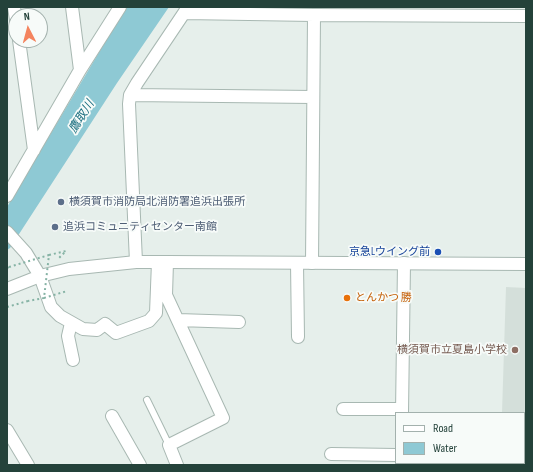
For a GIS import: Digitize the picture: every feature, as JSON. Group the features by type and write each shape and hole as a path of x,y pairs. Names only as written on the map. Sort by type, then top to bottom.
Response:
{"street":[{"path":"72,7 80,70"},
{"path":"7,196 80,70 120,7"},
{"path":"136,262 129,104 130,95 186,10 314,15 526,16"},
{"path":"312,263 314,15"},
{"path":"20,48 34,150"},
{"path":"130,95 313,97"},
{"path":"7,232 26,253 40,276 51,306 60,316 83,329 98,330 105,324 116,333 149,321 156,313 163,262"},
{"path":"7,289 40,276 69,269 136,262 526,264"},
{"path":"163,262 166,295 223,418 169,446 177,465"},
{"path":"297,263 298,337"},
{"path":"343,409 402,411 404,263"},
{"path":"178,320 239,322"},
{"path":"71,323 68,336 73,360"},
{"path":"112,416 140,465"},
{"path":"7,430 28,465"},
{"path":"331,454 395,455"}],"lane":[{"path":"147,400 169,446"}],"path":[{"path":"8,268 66,251 56,261"},
{"path":"44,298 49,255"},
{"path":"7,307 28,300 44,298 68,291"}],"shaded area":[{"path":"526,7 526,8 305,8"},
{"name":"横須賀市立夏島小学校","path":"506,287 526,288 526,465 501,465 525,464 525,412 502,412"}],"water":[{"name":"鷹取川","path":"126,7 169,7 117,83 10,248 7,250 7,207"}],"place":[{"name":"横須賀市消防局北消防署追浜出張所","path":"61,202"},
{"name":"追浜コミュニティセンター南館","path":"55,227"},
{"name":"京急Lウイング前","path":"438,252"},
{"name":"とんかつ 勝","path":"347,298"},
{"name":"横須賀市立夏島小学校","path":"515,350"}]}
